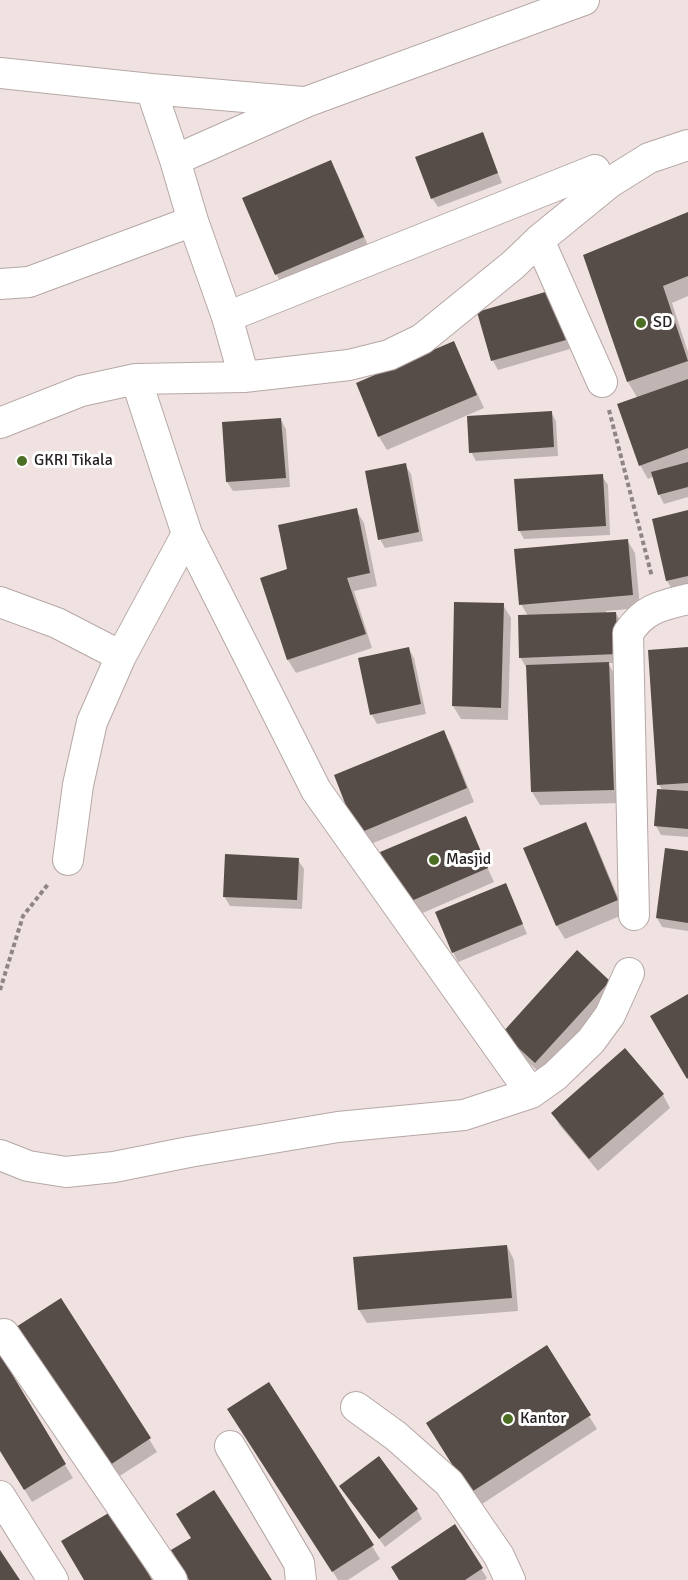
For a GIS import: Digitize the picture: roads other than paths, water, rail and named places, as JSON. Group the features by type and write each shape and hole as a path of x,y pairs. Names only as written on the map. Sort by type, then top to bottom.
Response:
{"street":[{"path":"176,160 306,102 584,0"},
{"path":"0,74 306,102"},
{"path":"151,89 227,317 244,377"},
{"path":"0,423 81,391 136,379 244,377 349,366 389,355 422,339 609,183 649,159 688,145"},
{"path":"227,317 595,170"},
{"path":"0,284 29,282 193,220"},
{"path":"539,240 602,382"},
{"path":"136,379 187,534 316,789 531,1093"},
{"path":"68,860 78,785 92,722 121,656 187,534"},
{"path":"634,915 628,633 641,616 658,607 688,599"},
{"path":"0,602 57,623 121,656"},
{"path":"0,1155 28,1166 66,1172 339,1127 464,1115 531,1093 555,1076 591,1041 610,1015 629,973"},
{"path":"4,1334 172,1580"},
{"path":"356,1407 396,1436 449,1483 499,1556 510,1580"},
{"path":"230,1446 299,1563 301,1580"},
{"path":"0,1496 53,1580"}],"place":[{"name":"SD","path":"641,323"},
{"name":"GKRI Tikala","path":"22,461"},
{"name":"Masjid","path":"434,860"},
{"name":"Kantor","path":"508,1419"}]}
